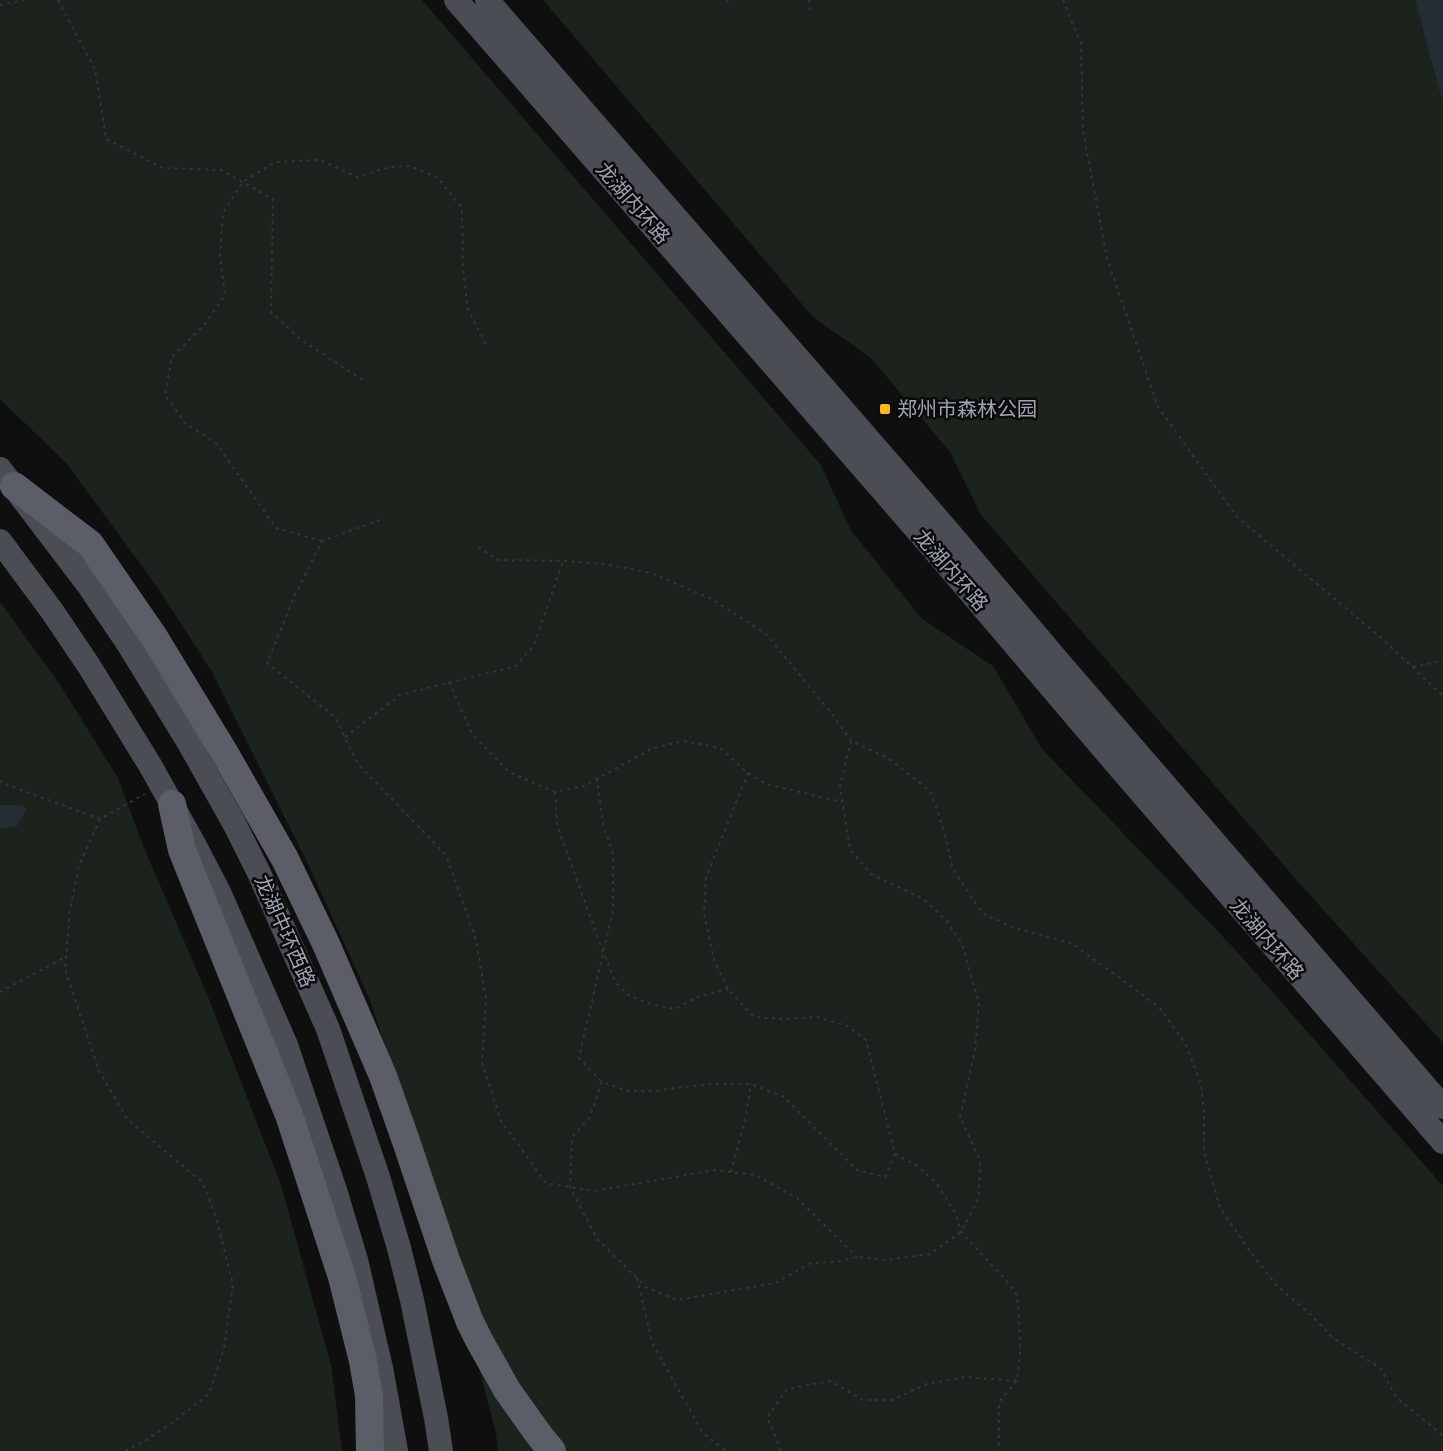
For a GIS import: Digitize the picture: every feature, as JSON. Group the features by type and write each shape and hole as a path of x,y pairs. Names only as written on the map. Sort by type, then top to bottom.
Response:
{"highway":[{"path":"7,477 90,544 154,637 224,752 285,859 326,944 383,1076 462,1303 479,1340 512,1397 552,1451"},
{"path":"167,794 182,850 289,1115 342,1277 363,1361 369,1396 370,1451"}],"main road":[{"name":"龙湖内环路","path":"456,0 915,528 1443,1142"},
{"name":"龙湖内环路","path":"487,0 948,531 1443,1107"},
{"name":"龙湖中环西路","path":"7,477 89,586 127,642 189,743 259,873 273,904 328,1029 378,1177 412,1300 441,1451"},
{"path":"0,541 89,666 167,794 219,892 290,1055 356,1260 381,1368 396,1451"}],"path":[{"path":"0,5 24,0"},
{"path":"58,0 95,69 106,139 163,168 221,170 273,199 271,312 300,339 364,381"},
{"path":"809,0 810,15"},
{"path":"1062,0 1081,44 1083,131 1107,258 1158,407 1237,517 1379,636 1443,696"},
{"path":"380,520 322,541 276,528 216,443 185,423 165,395 172,357 205,324 225,295 220,257 223,213 243,182 275,162 320,160 357,177 390,167 410,166 438,178 462,208 468,309 487,347"},
{"path":"322,541 294,597 267,663 335,717 358,764 446,855 476,940 486,998 482,1063 501,1121 546,1183 594,1191 714,1170 755,1175 797,1198 857,1257"},
{"path":"478,548 498,560 605,564 651,573 712,599 766,634 832,714 851,741 888,758 930,791 943,827 952,869 982,913 1012,927 1073,944 1159,1007 1185,1043 1201,1083 1204,1151 1220,1208 1277,1286 1309,1313 1333,1338 1380,1368 1396,1396 1443,1438"},
{"path":"345,737 400,695 516,666 534,645 563,561"},
{"path":"1413,668 1443,661"},
{"path":"449,682 472,734 509,772 555,792 584,786 653,748 684,741 720,748 748,773 766,784 842,802"},
{"path":"602,1082 590,1117 572,1137 570,1187 598,1240 647,1288 677,1300 775,1282 811,1263 836,1262 857,1257 887,1260 930,1254 961,1233 979,1198 980,1160 960,1117 975,1050 979,1003 962,944 947,921 923,899 871,874 850,849 840,786 851,741"},
{"path":"597,778 603,824 613,854 613,910 579,1058 602,1082 627,1091 655,1091 713,1084 751,1084 784,1097 857,1170 885,1177 895,1154 866,1040 848,1026 817,1017 784,1019 754,1017 728,989 714,960 704,914 706,877 748,773"},
{"path":"0,780 2,783 100,819 167,794"},
{"path":"555,792 557,825 616,983 630,996 651,1004 675,1009 697,997 728,989"},
{"path":"100,819 79,865 70,909 65,969 99,1071 128,1120 202,1182 215,1214 233,1284 224,1348 209,1394 173,1422 124,1451"},
{"path":"0,992 66,957"},
{"path":"731,1172 745,1120 751,1084"},
{"path":"895,1154 916,1165 938,1184 956,1214 961,1233 1017,1294 1020,1354 1017,1381 999,1402 999,1451"},
{"path":"637,1278 653,1345 703,1433 726,1451"},
{"path":"780,1451 767,1418 787,1389 830,1381 863,1400 892,1400 927,1384 966,1377 1017,1381"}],"shaded area":[{"path":"0,0 422,0 821,465 850,529 922,619 993,666 1042,749 1231,945 1443,1186 1443,1451 498,1451 496,1434 434,1192 370,1000 308,864 212,672 158,588 67,464 0,399"},
{"path":"543,0 1415,0 1443,105 1443,1043 1301,885 981,515 950,452 871,358 813,317"},
{"path":"1415,0 1443,0 1443,105"},
{"path":"0,602 59,683 118,778 144,848 207,994 281,1185 331,1365 342,1451 0,1451"},
{"path":"0,805 21,805 27,809 17,826 0,829"}],"place":[{"name":"郑州市森林公园","path":"885,409"}]}
